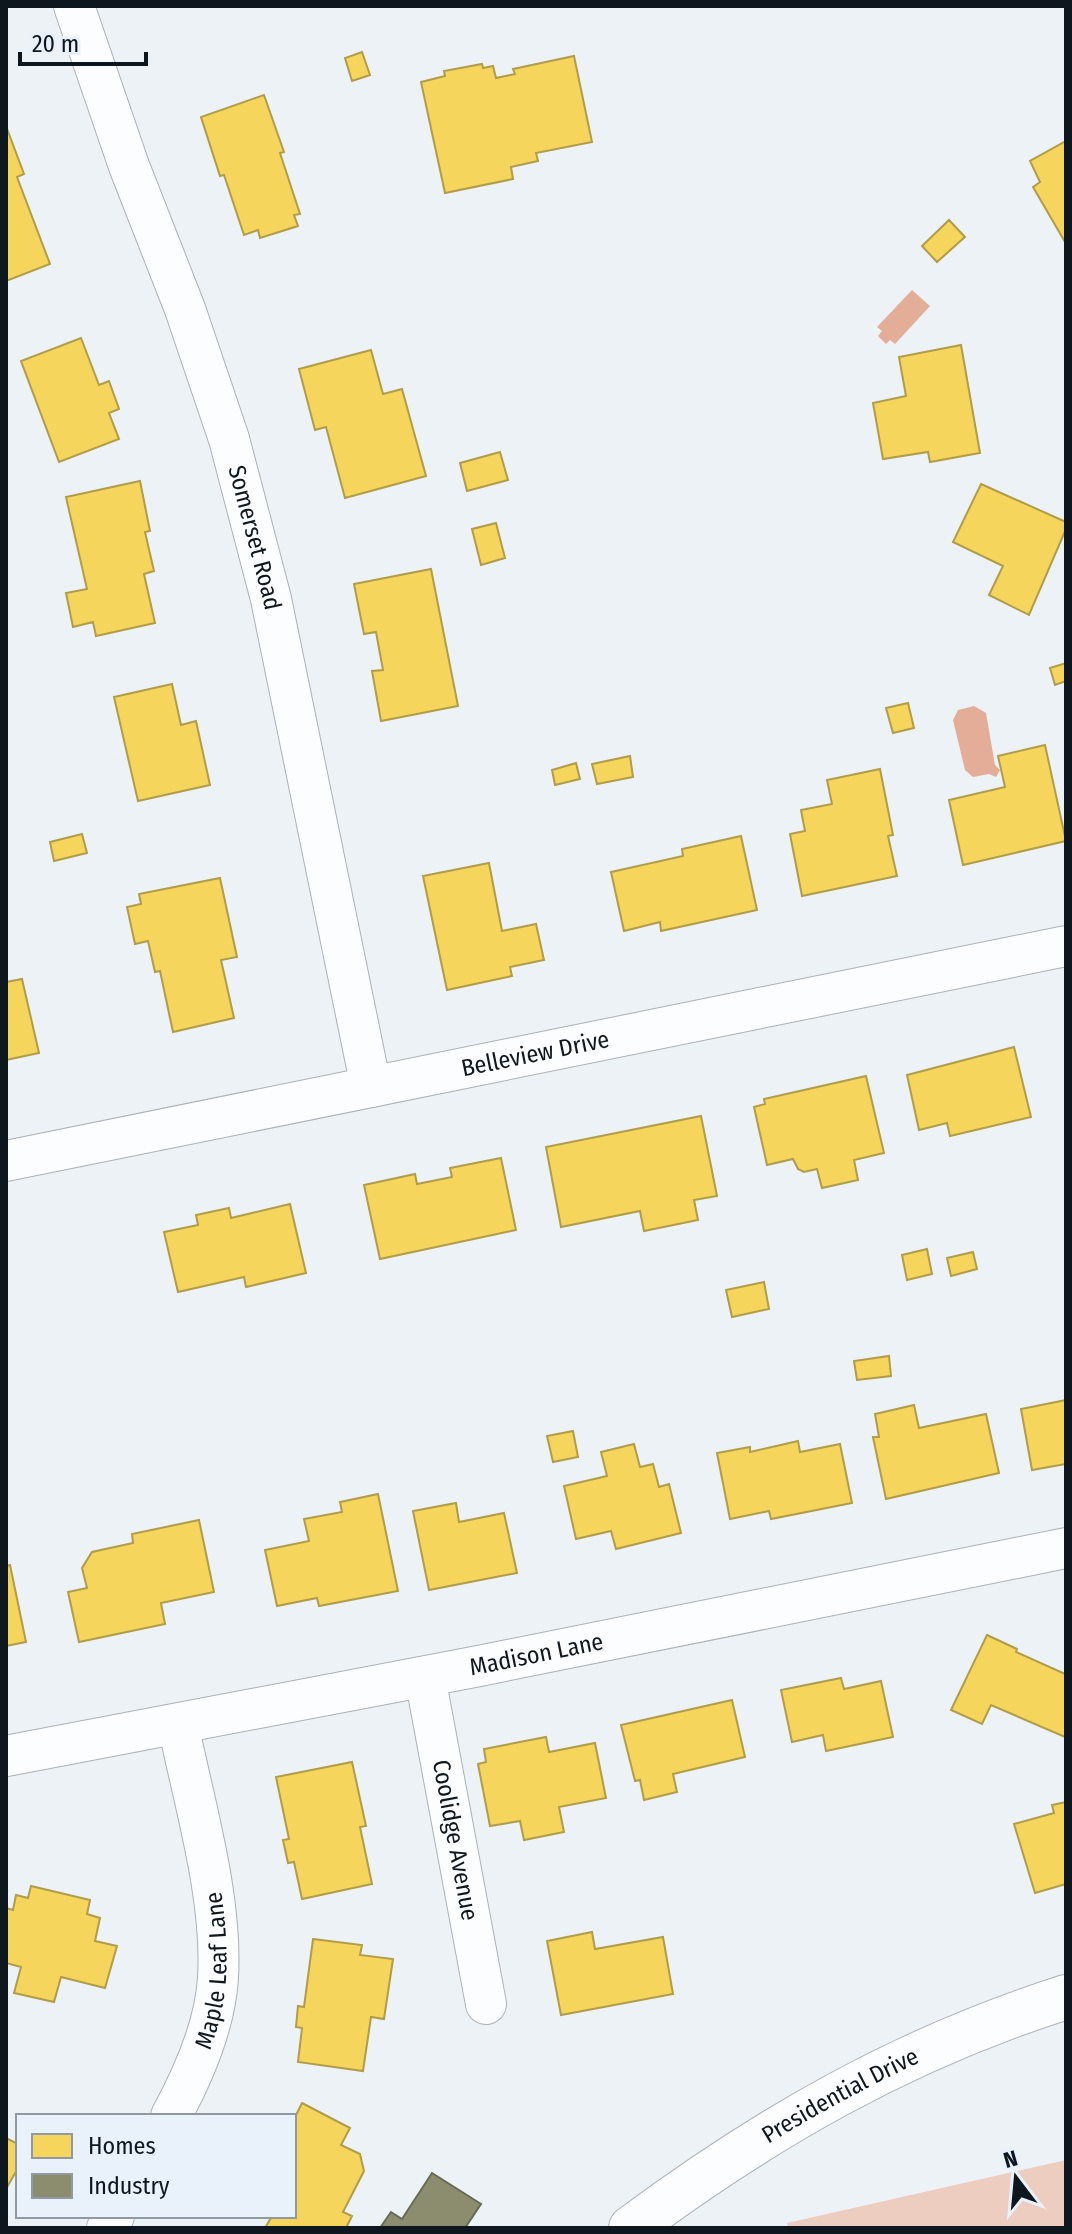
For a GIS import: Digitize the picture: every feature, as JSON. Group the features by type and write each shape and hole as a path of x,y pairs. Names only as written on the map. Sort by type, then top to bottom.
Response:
{"street":[{"name":"Somerset Road","path":"74,6 229,439 271,599 371,1087"},
{"name":"Belleview Drive","path":"6,1161 1066,946"},
{"name":"Madison Lane","path":"6,1756 425,1677 1066,1548"},
{"name":"Coolidge Avenue","path":"425,1677 486,2004"},
{"name":"Maple Leaf Lane","path":"172,2114 187,2087 209,2030 218,1980 218,1919 178,1724"},
{"name":"Presidential Drive","path":"631,2228 706,2172 791,2119 879,2072 1016,2013 1066,1997"}],"shaded area":[{"path":"912,290 930,306 895,344 890,340 886,344 878,336 882,331 877,327"},
{"path":"974,706 986,713 995,765 1000,770 996,777 989,774 973,777 965,770 953,720 958,710"},
{"path":"1066,2160 1066,2228 788,2228 787,2223"}],"building: Homes":[{"path":"362,52 370,75 352,81 345,58"},
{"path":"574,56 592,142 536,153 538,161 511,167 513,179 445,193 421,82 445,76 444,71 482,64 483,68 493,66 496,78 515,74 513,69"},
{"path":"264,95 284,152 280,153 300,214 294,215 298,226 260,238 258,230 244,235 201,117"},
{"path":"6,126 24,174 17,177 50,264 6,281"},
{"path":"1066,141 1065,242 1033,187 1040,182 1030,161"},
{"path":"949,220 965,237 937,262 922,246"},
{"path":"81,338 99,385 109,381 119,409 109,413 119,439 59,462 21,361"},
{"path":"961,345 980,453 930,462 928,452 883,459 873,403 906,396 899,357"},
{"path":"371,350 383,394 402,389 426,476 345,498 326,427 315,430 299,369"},
{"path":"500,452 508,480 467,491 460,463"},
{"path":"140,481 150,531 145,532 154,571 144,574 155,623 96,636 93,622 73,627 66,593 87,589 66,497"},
{"path":"981,484 1066,522 1066,529 1029,615 989,595 1003,566 953,542"},
{"path":"496,523 505,558 481,565 472,529"},
{"path":"431,569 458,706 381,721 372,671 383,670 376,632 364,634 354,584"},
{"path":"1066,663 1066,681 1055,685 1050,668"},
{"path":"172,684 181,725 196,721 210,785 138,801 114,697"},
{"path":"908,703 914,728 893,733 886,708"},
{"path":"1045,745 1066,841 963,865 949,800 1005,787 998,756"},
{"path":"630,756 633,777 597,784 592,764"},
{"path":"576,763 580,779 555,785 552,770"},
{"path":"880,769 893,835 888,836 897,876 802,896 790,834 805,831 801,810 832,804 827,780"},
{"path":"82,834 87,853 54,861 50,842"},
{"path":"741,836 757,910 661,931 660,922 624,931 611,872 683,856 682,849"},
{"path":"489,863 502,931 536,924 544,960 510,967 512,976 447,990 423,876"},
{"path":"220,878 237,957 221,960 234,1018 173,1032 160,971 155,972 148,941 135,944 127,907 141,904 139,894"},
{"path":"22,979 39,1053 6,1060 6,982"},
{"path":"1014,1047 1031,1117 950,1136 947,1123 919,1130 907,1075"},
{"path":"866,1076 884,1153 854,1160 858,1180 822,1188 817,1169 804,1172 798,1169 793,1159 767,1165 754,1107 765,1104 764,1099"},
{"path":"701,1116 717,1196 694,1200 698,1220 644,1231 640,1211 561,1227 546,1147"},
{"path":"501,1158 516,1230 380,1259 364,1185 415,1174 417,1184 452,1177 450,1168"},
{"path":"290,1204 306,1273 246,1287 244,1277 178,1292 164,1232 198,1225 196,1215 229,1208 231,1218"},
{"path":"927,1249 932,1274 907,1280 902,1255"},
{"path":"973,1252 977,1269 951,1276 947,1258"},
{"path":"764,1282 769,1309 732,1317 726,1290"},
{"path":"889,1356 891,1376 857,1380 854,1361"},
{"path":"1066,1400 1066,1464 1032,1470 1021,1409"},
{"path":"914,1405 919,1428 986,1414 999,1473 886,1499 873,1437 879,1437 875,1414"},
{"path":"573,1431 578,1457 553,1462 547,1436"},
{"path":"798,1441 800,1452 840,1444 852,1503 771,1519 769,1511 730,1519 717,1453 750,1447 750,1452"},
{"path":"634,1444 640,1467 653,1464 659,1487 669,1484 681,1533 616,1549 611,1531 576,1539 564,1486 607,1476 601,1452"},
{"path":"378,1494 398,1591 319,1606 317,1598 277,1606 265,1550 309,1541 304,1519 342,1512 340,1502"},
{"path":"456,1503 459,1522 504,1513 517,1573 429,1590 413,1511"},
{"path":"199,1520 214,1592 161,1603 165,1624 79,1642 68,1592 87,1588 82,1568 92,1552 133,1543 132,1534"},
{"path":"10,1565 26,1642 6,1646 6,1566"},
{"path":"987,1635 1017,1649 1016,1652 1066,1672 1065,1737 991,1705 982,1724 951,1710"},
{"path":"841,1678 844,1689 881,1681 893,1737 826,1751 823,1735 792,1742 781,1690"},
{"path":"732,1700 745,1757 673,1774 677,1792 644,1800 640,1780 635,1781 621,1725"},
{"path":"546,1737 549,1752 595,1743 606,1798 559,1807 564,1832 524,1840 520,1821 490,1826 478,1764 486,1762 484,1749"},
{"path":"352,1762 366,1826 360,1827 372,1884 302,1899 294,1862 288,1863 283,1840 289,1839 276,1777"},
{"path":"1066,1802 1066,1884 1035,1893 1014,1824 1054,1813 1052,1805"},
{"path":"31,1886 90,1900 87,1914 100,1918 95,1941 117,1946 105,1988 61,1977 54,2002 14,1993 21,1967 6,1963 6,1908 13,1910 16,1895 28,1898"},
{"path":"592,1932 595,1949 663,1937 673,1994 561,2015 547,1941"},
{"path":"313,1939 362,1945 360,1955 393,1959 384,2019 371,2017 363,2071 298,2062 302,2028 296,2027 298,2006 304,2007"},
{"path":"302,2103 350,2128 341,2145 360,2154 364,2171 343,2212 352,2216 346,2228 265,2228 271,2218 296,2218 296,2115"},
{"path":"6,2138 16,2143 16,2172 6,2189"}],"building: Industry":[{"path":"432,2173 481,2204 465,2228 380,2228 391,2212 402,2219"}]}
